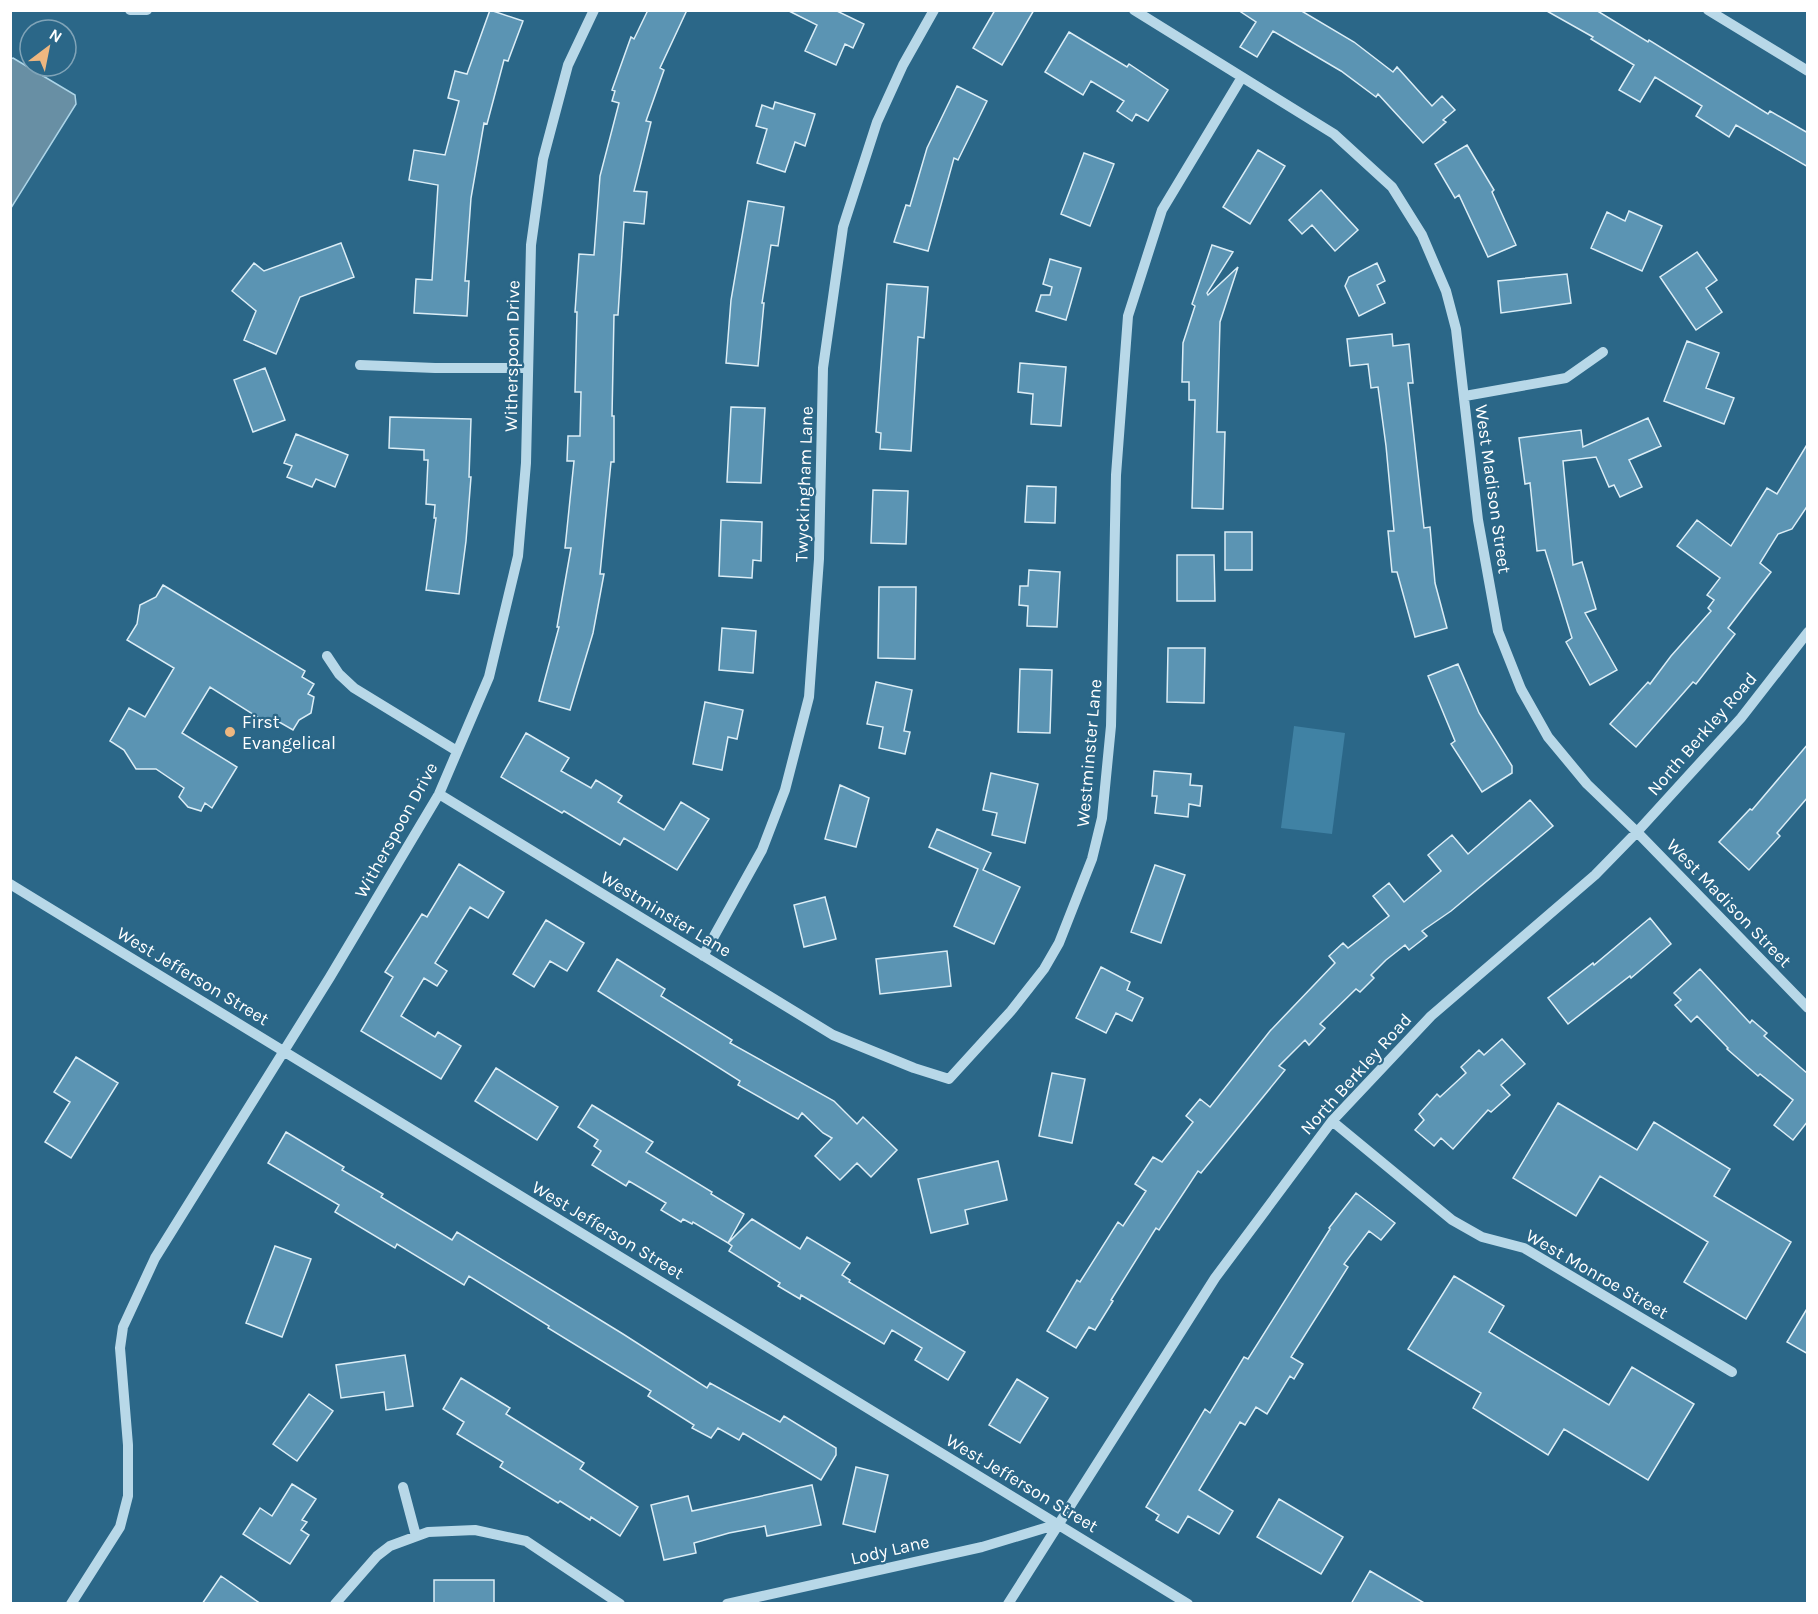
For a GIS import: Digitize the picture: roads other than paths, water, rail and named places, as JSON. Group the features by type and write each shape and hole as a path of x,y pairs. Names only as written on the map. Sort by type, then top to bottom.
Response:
{"street":[{"path":"130,10 147,10"},
{"name":"Witherspoon Drive","path":"71,1604 120,1527 128,1496 127,1438 120,1348 123,1328 155,1258 284,1052 439,794 489,677 518,556 526,463 531,245 543,159 568,65 594,10"},
{"name":"Twyckingham Lane","path":"703,956 762,850 785,790 806,707 819,559 823,368 843,227 877,122 903,65 934,10"},
{"name":"West Madison Street","path":"1134,10 1334,134 1392,187 1422,235 1446,291 1456,329 1478,520 1498,631 1521,689 1548,737 1587,784 1637,832 1808,1008"},
{"path":"1708,10 1806,66"},
{"name":"Westminster Lane","path":"439,794 833,1035 914,1068 949,1079 1011,1011 1044,969 1059,943 1088,870 1102,818 1111,726 1116,475 1128,316 1162,210 1242,77"},
{"path":"1465,396 1566,378 1603,352"},
{"path":"360,364 435,368 527,368"},
{"name":"North Berkley Road","path":"1008,1604 1215,1278 1332,1121 1431,1016 1595,875 1637,832 1741,718 1808,632"},
{"path":"327,656 339,674 354,688 457,751"},
{"name":"West Jefferson Street","path":"10,884 1188,1604"},
{"name":"West Monroe Street","path":"1332,1121 1452,1220 1482,1237 1524,1248 1732,1372"},
{"path":"403,1487 416,1536"},
{"name":"Lody Lane","path":"727,1604 982,1547 1058,1524"},
{"path":"335,1604 376,1556 390,1546 428,1532 475,1530 526,1541 620,1604"}],"place":[{"name":"First Evangelical","path":"230,732"}]}
